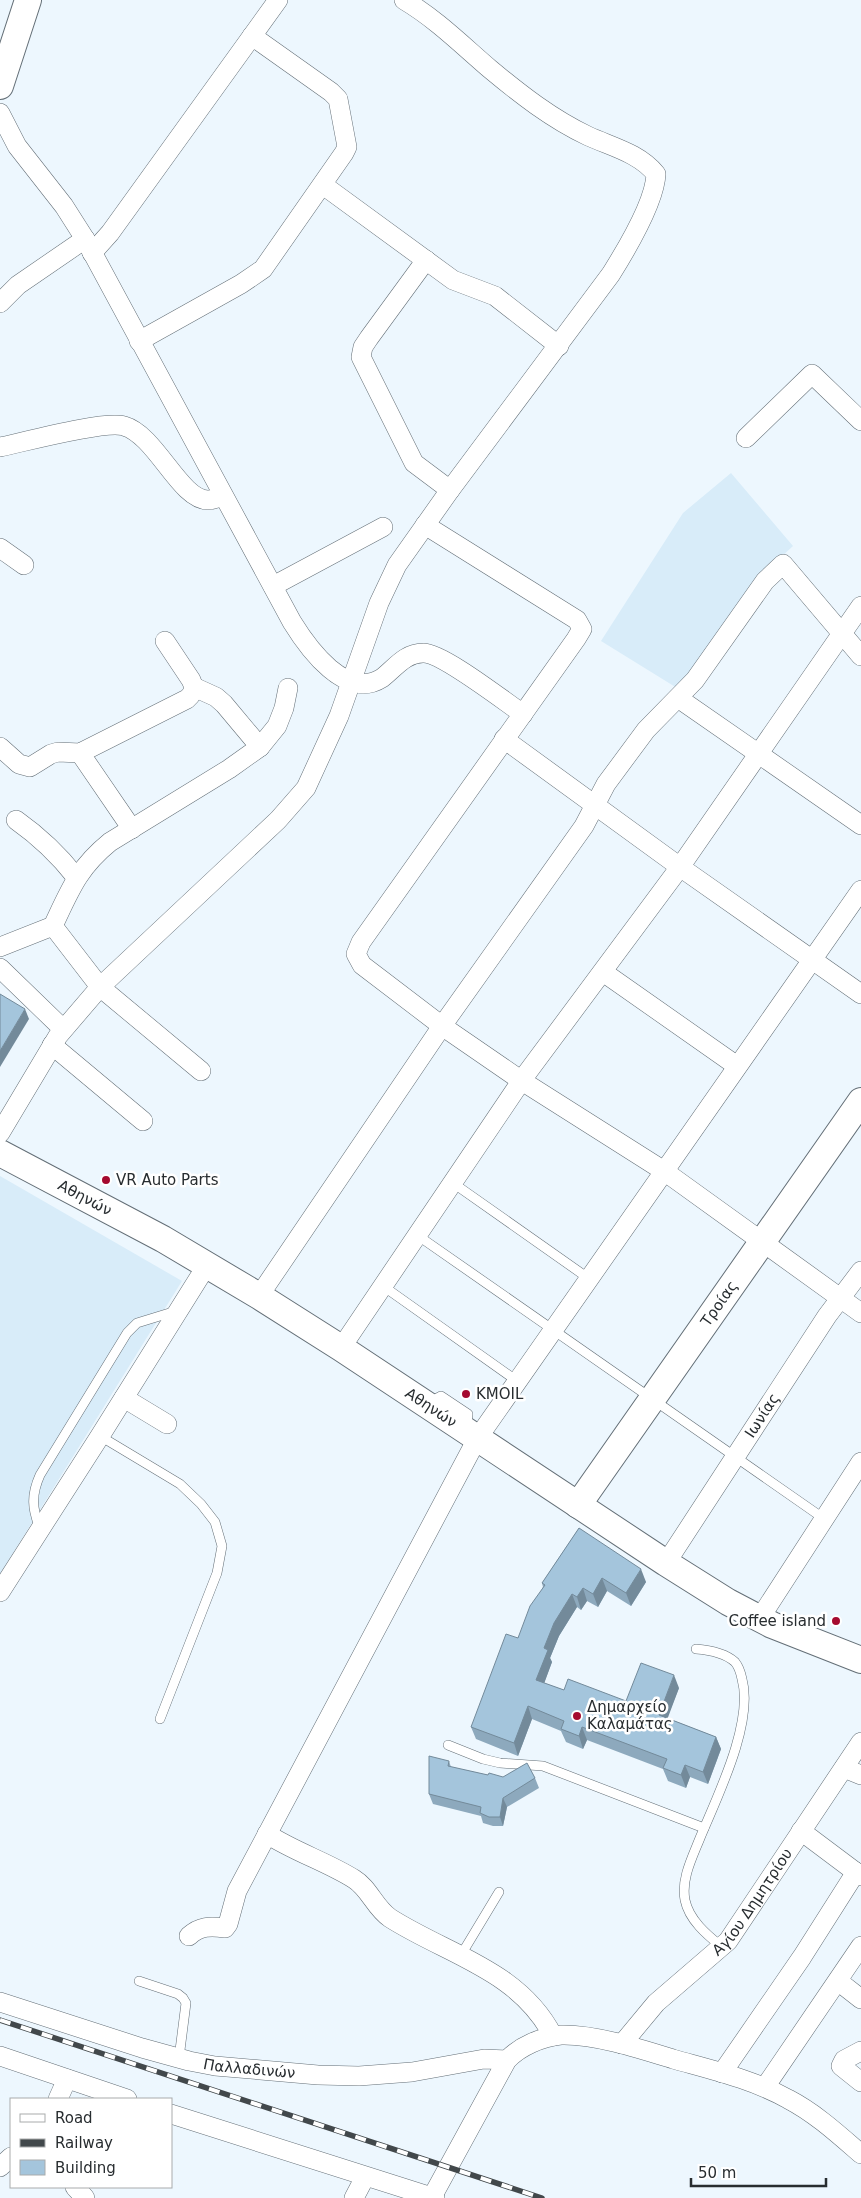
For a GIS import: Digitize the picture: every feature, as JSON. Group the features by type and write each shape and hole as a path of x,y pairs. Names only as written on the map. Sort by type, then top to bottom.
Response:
{"main road":[{"path":"0,86 28,0"},
{"name":"Τροίας","path":"578,1505 861,1101"},
{"name":"Αθηνών","path":"0,1153 163,1239 259,1296 713,1593 760,1618 861,1660"}],"street":[{"path":"0,303 18,285 110,233 278,0"},
{"path":"0,1133 52,1045 63,1029 100,987 252,846 298,798 315,770 352,683 386,586 450,490 559,346 623,255 656,185 656,174 648,164 632,154 586,135 522,96 434,19 404,0"},
{"path":"139,340 256,275 263,269 323,185 347,147 338,99 331,92 252,36"},
{"path":"0,113 22,152 64,206 88,246 272,586 309,649 352,683 368,684 380,678 410,655 425,653 441,659 523,714"},
{"path":"323,185 453,280 495,296 559,346"},
{"path":"426,260 369,338 362,349 361,357 414,463 450,490"},
{"path":"746,438 812,374 861,421"},
{"path":"0,447 103,425 124,426 136,431 150,443 177,480 190,492 209,500 223,496"},
{"path":"425,525 577,620 582,629 360,942 356,954 362,965 442,1026 522,1081 664,1171 861,1313"},
{"path":"272,586 383,527"},
{"path":"0,548 24,565"},
{"path":"259,1296 442,1026 584,826 606,784 646,730 695,680 765,581 782,564 861,656"},
{"path":"341,1348 522,1081 680,867 861,606"},
{"path":"0,747 24,767 36,765 51,754 58,752 80,753 187,699 192,694 194,687 192,680 164,641"},
{"path":"194,687 216,697 224,704 260,747"},
{"path":"0,947 53,926 76,877 92,857 110,842 229,769 260,747 277,726 284,708 288,688"},
{"path":"678,698 861,825"},
{"path":"504,740 861,994"},
{"path":"80,753 132,829"},
{"path":"16,820 58,853 76,877"},
{"path":"188,1936 198,1929 210,1926 225,1928 228,1924 237,1891 472,1436 517,1381 861,890"},
{"path":"53,926 100,987 201,1071"},
{"path":"0,968 63,1029"},
{"path":"603,972 737,1066"},
{"path":"52,1045 143,1121"},
{"path":"0,1591 100,1436 206,1265"},
{"name":"Ιωνίας","path":"666,1563 840,1298 861,1271"},
{"path":"124,1398 168,1424"},
{"path":"760,1618 861,1462"},
{"name":"Αγίου Δημητρίου","path":"622,2044 656,2003 722,1947 733,1934 801,1831 852,1772 861,1742"},
{"path":"722,2073 858,1874 801,1831"},
{"path":"267,1834 286,1846 355,1879 388,1917 494,1973 522,1995 541,2015 553,2036"},
{"path":"765,2087 861,1946"},
{"path":"838,1981 861,1999"},
{"name":"Παλλαδινών","path":"0,2002 179,2058 227,2067 359,2076 412,2072 484,2059 506,2060"},
{"path":"172,2114 433,2198 506,2060 534,2042 553,2036 574,2036 622,2044 765,2087 808,2111 861,2154"},
{"path":"861,2051 844,2060 841,2066 861,2082"},
{"path":"0,2056 124,2098"},
{"path":"58,2098 66,2079"},
{"path":"0,2167 10,2158"},
{"path":"354,2198 366,2177"},
{"path":"76,2188 84,2198"}],"lane":[{"path":"453,1183 588,1278"},
{"path":"417,1235 823,1518"},
{"path":"383,1286 517,1381"},
{"path":"40,1529 32,1498 40,1475 127,1332 137,1323 178,1310"},
{"path":"100,1436 180,1484 201,1504 215,1522 222,1546 217,1573 160,1719"},
{"path":"696,1649 720,1654 735,1662 741,1674 745,1698 744,1716 737,1743 687,1872 684,1886 685,1901 696,1923 722,1947"},
{"path":"448,1745 483,1759 500,1763 543,1766 704,1828"},
{"path":"461,1955 499,1892"},
{"path":"139,1981 178,1994 186,2003 179,2058"}],"shaded area":[{"path":"731,473 793,546 767,570 677,688 601,641 683,513"},
{"path":"0,1176 182,1281 0,1574"}],"building":[{"path":"0,994 25,1009 0,1051"},
{"path":"579,1528 641,1569 626,1593 602,1578 593,1594 583,1588 577,1597 572,1594 554,1623 544,1648 548,1650 536,1680 564,1690 568,1679 626,1701 641,1663 674,1675 659,1715 716,1737 703,1772 685,1765 681,1775 663,1768 667,1759 582,1727 579,1736 561,1729 564,1721 528,1706 514,1743 471,1727 506,1634 518,1638 530,1606 545,1585 542,1583"},
{"path":"429,1756 449,1761 448,1766 503,1777 527,1763 535,1778 503,1798 500,1817 489,1817 480,1813 481,1807 429,1794"}],"railway":[{"path":"0,2020 542,2198"}],"place":[{"name":"VR Auto Parts","path":"106,1180"},
{"name":"KMOIL","path":"466,1394"},
{"name":"Coffee island","path":"836,1621"},
{"name":"Δημαρχείο Καλαμάτας","path":"577,1716"}]}
